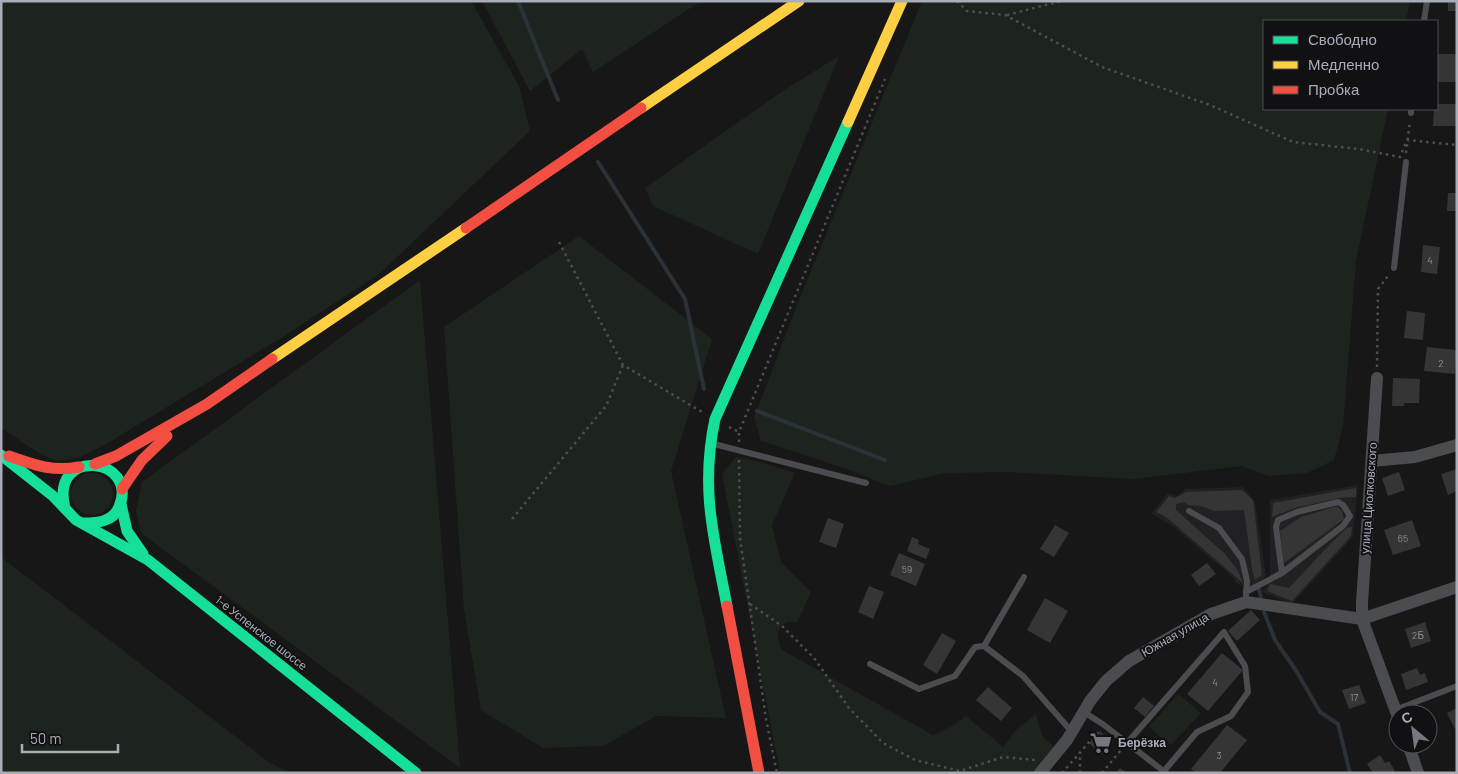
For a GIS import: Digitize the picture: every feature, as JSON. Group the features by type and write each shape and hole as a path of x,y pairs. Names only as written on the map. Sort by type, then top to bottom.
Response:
{"main road":[{"path":"1,454 41,467 63,470 94,464 116,456 207,404 799,1"},
{"path":"759,773 708,505 707,470 709,443 715,420 902,1"},
{"path":"122,489 130,473 150,450 207,404"},
{"name":"1-е Успенское шоссе","path":"1,454 53,496 76,520 148,560 416,773"},
{"path":"94,464 110,469 120,481 123,522 130,538 148,560"},
{"path":"65,508 63,500 64,485 67,478 79,467"},
{"path":"83,523 91,525 106,522 113,517 121,504"}],"street":[{"name":"улица Циолковского","path":"1362,619 1377,378"},
{"path":"1372,461 1415,457 1457,445"},
{"path":"1393,704 1362,619 1457,587"},
{"name":"Южная улица","path":"1040,773 1072,732 1090,701 1106,681 1129,660 1210,614 1246,597 1362,619"},
{"path":"1411,754 1418,773"}],"lane":[{"path":"1424,20 1427,1"},
{"path":"1394,268 1406,162"},
{"path":"709,443 866,483"},
{"path":"1246,597 1282,573 1343,526 1350,516 1343,504 1338,502 1297,512 1278,520 1276,527 1282,573"},
{"path":"1189,511 1219,528 1242,559 1247,581 1246,597"},
{"path":"870,664 919,688 955,676 975,648 984,646 1024,577"},
{"path":"1084,712 1165,772 1197,732 1231,716 1248,692 1245,666 1224,632 1127,743"},
{"path":"984,646 1024,676 1072,732"},
{"path":"1418,704 1457,686"}],"path":[{"path":"957,1 967,11 1006,15 1061,1"},
{"path":"1006,15 1102,67 1210,106 1293,142 1359,149 1400,157 1407,140"},
{"path":"777,773 766,719 740,538 739,432 887,74"},
{"path":"1406,162 1411,111"},
{"path":"1407,140 1457,145"},
{"path":"559,242 623,365 715,420 739,432"},
{"path":"1377,378 1378,289 1394,268"},
{"path":"512,519 606,406 623,365"},
{"path":"750,604 782,626 814,658 849,708 883,743 915,760 960,772 1003,757 1049,761"},
{"path":"1062,773 1104,725"},
{"path":"1102,773 1127,743"},
{"path":"1080,752 1080,773"}],"shaded area":[{"path":"1,1 471,1 519,86 530,131 378,275 281,338 101,447 78,458 58,461 42,455 1,428"},
{"path":"482,1 701,1 593,72 582,49 530,91"},
{"path":"922,1 1410,1 1406,20 1263,20 1263,110 1388,110 1356,261 1343,427 1334,460 1307,473 1269,476 1242,466 1134,479 1009,472 945,473 890,486 841,467 761,441 754,418 797,305"},
{"path":"839,56 758,254 653,206 645,188 784,90"},
{"path":"579,236 712,339 671,471 726,718 656,716 603,746 543,748 481,710 464,610 444,327"},
{"path":"420,280 460,768 141,533 136,511 142,482"},
{"path":"736,457 761,462 795,473 772,525 781,562 811,592 797,622 787,622 780,627 777,637 782,650 933,735 952,726 966,716 1003,747 1017,729 1036,714 1042,736 1055,748 1034,773 780,773 722,474"},
{"path":"96,473 104,476 110,482 113,494 110,506 104,512 88,515 80,512 74,506 71,490 74,482 80,476"},
{"path":"1358,485 1353,537 1292,604 1262,592 1270,579 1270,500"},
{"path":"1243,487 1255,502 1266,576 1255,585 1246,587 1236,583 1234,578 1170,524 1151,514 1168,493 1177,496 1185,489"},
{"path":"1,557 270,763 291,773 1,773"},
{"path":"1178,694 1201,713 1171,745 1149,727"}],"building":[{"path":"1448,1 1457,1 1457,11 1448,11"},
{"path":"1438,54 1457,54 1457,82 1438,82"},
{"path":"1438,104 1457,104 1457,126 1433,126 1434,110 1438,110"},
{"path":"1448,193 1457,193 1457,211 1447,211"},
{"path":"1423,245 1440,247 1437,274 1421,272"},
{"path":"1407,311 1425,313 1423,340 1404,338"},
{"path":"1427,347 1457,350 1455,374 1424,371"},
{"path":"1393,378 1420,379 1419,403 1404,403 1404,406 1392,406"},
{"path":"1457,469 1457,491 1448,495 1441,474"},
{"path":"1399,472 1405,490 1388,496 1382,478"},
{"path":"1356,488 1356,497 1339,498 1295,508 1272,517 1273,503"},
{"path":"1242,490 1253,500 1262,575 1255,580 1244,510 1215,511 1201,506 1188,505 1184,502 1176,504 1176,510 1225,554 1238,571 1243,583 1166,517 1156,512 1169,496 1175,498 1186,492"},
{"path":"1337,506 1342,511 1344,519 1284,563 1280,531 1301,517"},
{"path":"828,518 844,524 836,548 819,542"},
{"path":"1412,520 1421,546 1393,555 1384,530"},
{"path":"1055,525 1069,533 1054,557 1040,549"},
{"path":"1352,527 1351,536 1292,601 1267,591 1270,584 1289,588 1331,543 1347,528"},
{"path":"912,537 919,540 918,544 930,549 926,559 907,551"},
{"path":"899,553 925,564 916,586 890,575"},
{"path":"1207,563 1216,574 1199,586 1191,575"},
{"path":"869,586 884,592 873,619 858,612"},
{"path":"1045,598 1068,611 1050,643 1027,630"},
{"path":"1251,610 1260,620 1237,641 1228,631"},
{"path":"1425,622 1431,641 1411,648 1405,629"},
{"path":"942,633 956,641 937,674 923,665"},
{"path":"1222,653 1243,670 1208,711 1187,694"},
{"path":"1417,668 1420,675 1425,673 1428,682 1406,690 1401,674"},
{"path":"1359,685 1366,703 1349,709 1342,690"},
{"path":"988,687 1012,708 1001,721 976,700"},
{"path":"1143,697 1154,706 1145,717 1134,708"},
{"path":"1457,708 1457,728 1455,729 1447,713"},
{"path":"1227,725 1247,740 1220,773 1196,773 1191,769"},
{"name":"Берёзка","path":"1100,731 1113,742 1102,755 1089,743"},
{"path":"1380,755 1385,763 1389,761 1395,771 1393,773 1373,773 1367,764"},
{"path":"1120,768 1127,773 1116,773"}],"waterway":[{"path":"518,1 558,100"},
{"path":"598,162 685,299 704,389"},
{"path":"757,411 885,460"},
{"path":"1259,589 1261,598"},
{"path":"1264,612 1275,640 1297,672 1320,712 1338,724 1350,773"}],"traffic: fast":[{"path":"727,606 714,535 709,491 709,468 715,419 848,122"},
{"path":"1,455 53,496 76,520 148,560 416,773"},
{"path":"65,508 64,488 70,475 81,467 94,466 107,469 117,477 122,490 119,507 116,512 104,521 83,523"},
{"path":"121,504 127,531 143,554"}],"traffic: slow":[{"path":"641,108 799,1"},
{"path":"848,122 902,1"},
{"path":"272,359 466,228"}],"traffic: jam":[{"path":"466,228 641,108"},
{"path":"95,464 116,456 207,404 272,359"},
{"path":"122,489 142,460 167,436"},
{"path":"9,456 35,465 51,468 79,467"},
{"path":"727,606 759,773"}],"place":[{"name":"Берёзка","path":"1101,743"}]}
